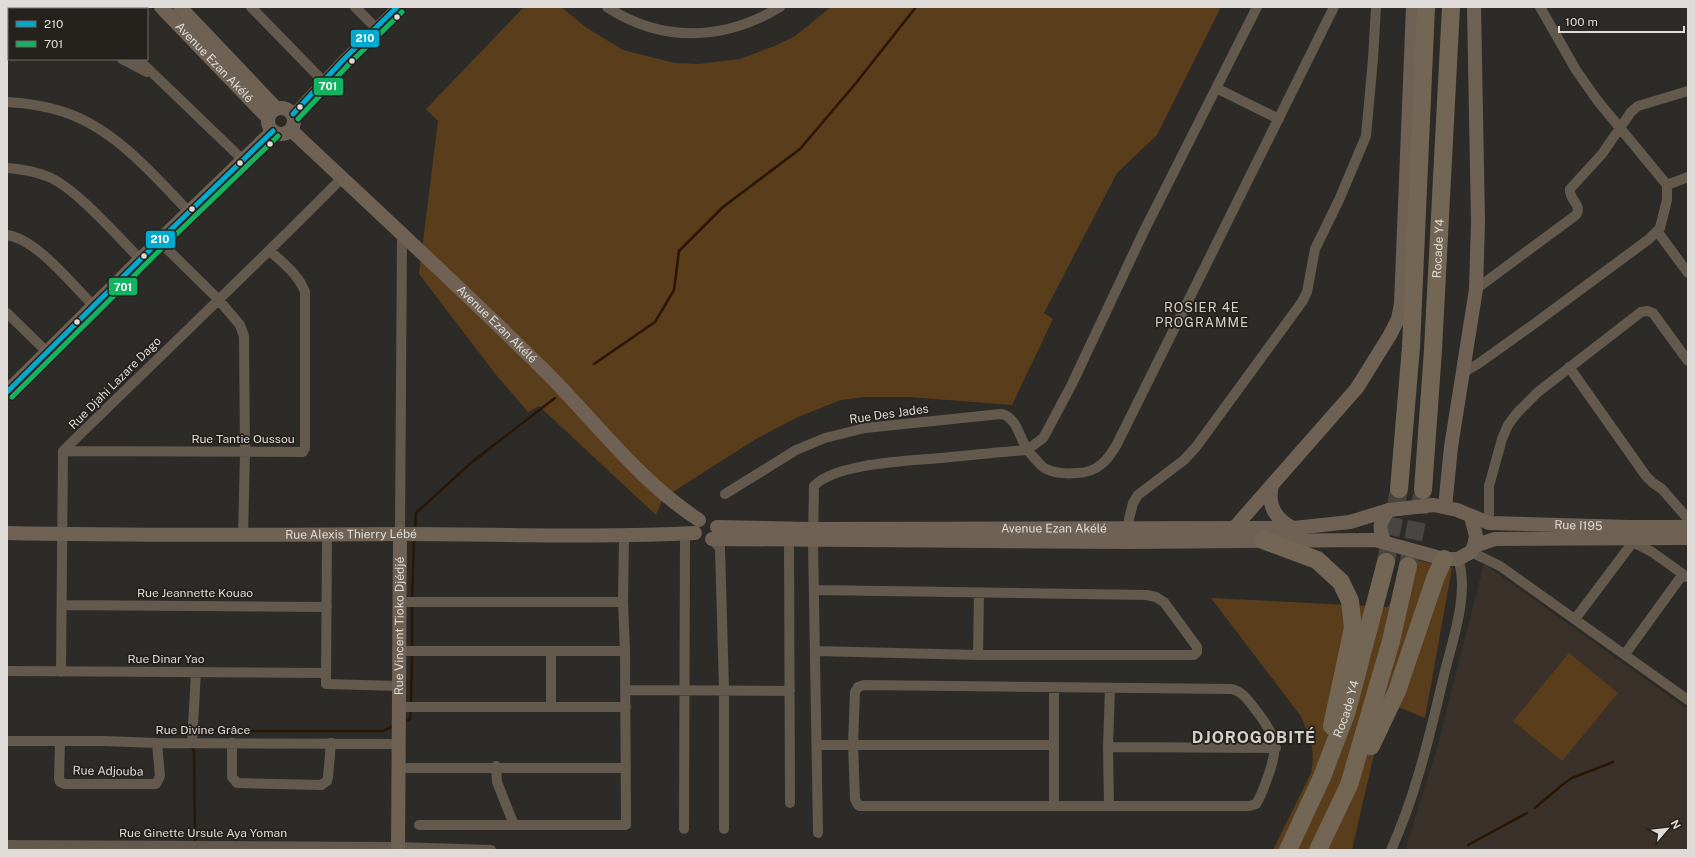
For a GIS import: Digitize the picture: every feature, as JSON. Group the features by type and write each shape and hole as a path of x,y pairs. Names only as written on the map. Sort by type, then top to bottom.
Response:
{"highway":[{"name":"Rocade Y4","path":"1399,489 1411,347 1426,7"},
{"name":"Rocade Y4","path":"1423,490 1433,350 1451,7"},
{"path":"1263,540 1318,560 1341,582 1350,601 1353,628 1336,700 1322,777"},
{"path":"1349,785 1370,748 1397,690 1436,576 1451,559"},
{"name":"Rocade Y4","path":"1288,850 1322,777 1347,711 1386,562"},
{"name":"Rocade Y4","path":"1318,850 1349,785 1391,641 1408,566"}],"street":[{"name":"Avenue Ezan Akélé","path":"161,7 272,113"},
{"name":"Avenue Ezan Akélé","path":"180,7 272,113"},
{"path":"251,7 324,82"},
{"path":"355,7 376,28"},
{"path":"293,114 284,108 272,113 268,123 273,131 284,134 291,130 294,124 293,114 345,58 398,7"},
{"path":"606,7 630,20 652,28 696,34 720,32 741,26 762,18 780,7"},
{"path":"818,833 813,535 814,486 819,481 831,476 871,465 1027,450 1043,438 1072,384 1144,231 1257,7"},
{"name":"Rue Des Jades","path":"725,494 796,450 825,438 865,428 1001,414 1008,415 1012,420 1027,450 1045,469 1068,473 1089,472 1107,460 1117,444 1334,7"},
{"path":"1127,535 1134,503 1138,495 1184,460 1196,448 1298,308 1307,292 1316,249 1339,200 1366,136 1374,59 1376,7"},
{"path":"1236,527 1357,388 1390,335 1398,319 1401,297 1413,7"},
{"path":"1445,506 1451,446 1464,372 1476,289 1478,222 1474,7"},
{"path":"1464,372 1478,364 1534,324 1649,239 1660,228 1667,200 1667,185 1597,100 1576,70 1540,7"},
{"path":"124,60 154,76"},
{"path":"139,60 243,160"},
{"path":"1216,88 1279,119"},
{"path":"1476,289 1576,215 1578,212 1578,207 1570,195 1570,189 1602,154 1621,129 1631,112 1638,106 1688,91"},
{"path":"7,102 39,106 64,112 106,134 130,152 189,212"},
{"name":"Avenue Ezan Akélé","path":"291,130 473,299 554,380 642,475 667,497 693,529"},
{"path":"7,392 159,241 273,131"},
{"path":"7,168 50,177 71,191 90,208 141,260"},
{"path":"1667,185 1688,177"},
{"name":"Rue Djahi Lazare Dago","path":"63,451 270,251 342,178"},
{"path":"1657,231 1688,273"},
{"name":"Rue Vincent Tioko Djédjé","path":"398,848 402,234"},
{"path":"7,235 24,240 42,254 94,307"},
{"path":"159,241 218,300 240,325 244,336 245,453 242,536"},
{"name":"Rue Tantie Oussou","path":"63,451 245,453 304,452 305,292 302,284 297,278 270,251"},
{"path":"1489,524 1489,486 1502,439 1508,424 1538,392 1641,312 1647,311 1653,313 1688,361"},
{"path":"7,313 47,352"},
{"path":"1569,367 1646,476 1662,489 1688,518"},
{"path":"61,672 63,451"},
{"path":"1272,485 1270,494 1271,506 1275,514 1283,523 1294,528"},
{"name":"Rue I195","path":"1389,510 1434,505 1445,506 1489,524 1632,536 1688,538"},
{"name":"Avenue Ezan Akélé","path":"1127,535 1236,527 1294,528 1350,522 1389,510"},
{"path":"1389,510 1383,518 1380,526 1380,532 1385,542 1413,552 1451,559 1461,568 1462,581 1458,618 1424,754 1399,832 1391,850"},
{"path":"1471,516 1476,536 1473,549 1500,566 1688,700"},
{"path":"684,829 684,690 693,529 702,518 710,518 716,523 715,533 720,548 724,690 724,829"},
{"name":"Rue I195","path":"1451,559 1495,539 1632,536 1688,526"},
{"path":"693,529 701,540 705,541 715,533"},
{"name":"Rue Alexis Thierry Lébé","path":"7,533 242,536 400,534 624,536 693,529"},
{"name":"Avenue Ezan Akélé","path":"715,533 789,541 813,535"},
{"name":"Avenue Ezan Akélé","path":"715,533 813,535 1127,535 1263,540 1375,540 1385,542"},
{"path":"327,536 326,682 330,686 400,686"},
{"path":"419,825 626,825 626,690 623,602 624,536"},
{"path":"1574,619 1632,536 1685,576 1625,654"},
{"path":"789,541 790,803"},
{"path":"814,590 1147,595 1156,597 1164,602 1197,647 1197,652 1194,655 978,655 816,651"},
{"path":"978,655 979,593"},
{"path":"400,602 623,602"},
{"name":"Rue Jeannette Kouao","path":"62,605 327,607"},
{"path":"400,651 625,651"},
{"path":"551,651 551,707"},
{"name":"Rue Dinar Yao","path":"7,671 325,674"},
{"path":"192,743 196,672"},
{"path":"861,685 1054,688 1232,689 1239,691 1259,714 1271,733 1276,748 1274,762 1256,804 1249,806 858,805 855,799 853,744 855,692 861,685"},
{"path":"1054,688 1054,806"},
{"path":"1108,806 1110,688"},
{"path":"626,690 790,691"},
{"path":"400,707 626,707"},
{"name":"Rue Divine Grâce","path":"7,741 399,744"},
{"name":"Rue Adjouba","path":"60,741 59,779 60,782 65,784 156,784 160,776 157,743"},
{"path":"232,743 232,777 237,783 321,785 327,781 328,777 330,743"},
{"path":"817,745 1054,745"},
{"path":"1108,748 1276,748"},
{"path":"399,768 496,766 626,768"},
{"path":"496,766 497,782 514,825"},
{"name":"Rue Ginette Ursule Aya Yoman","path":"7,845 138,848 398,848 490,850"}],"shaded area":[{"path":"524,7 561,7 587,28 623,50 675,63 698,64 740,59 777,45 795,36 831,7 1221,7 1157,135 1117,173 1044,313 1053,319 1012,405 909,397 865,397 841,400 798,417 756,439 679,488 662,501 656,515 539,406 528,412 497,376 419,274 438,121 426,109"},
{"path":"1412,559 1452,568 1425,718 1386,702 1352,850 1273,850 1311,773 1313,757 1311,743 1300,715 1211,598 1388,607"},
{"path":"1484,564 1688,710 1688,850 1410,850 1406,848 1438,745"},
{"path":"1569,653 1618,693 1562,761 1513,721"}],"waterway":[{"path":"594,364 655,322 674,290 679,251 723,207 800,149 856,83 916,7"},
{"path":"415,530 416,513 472,462 555,398"},
{"path":"412,600 414,539"},
{"path":"412,605 412,648"},
{"path":"411,704 412,653"},
{"path":"403,722 410,719 411,709"},
{"path":"195,729 224,731 383,731 393,726"},
{"path":"189,739 184,729 190,729"},
{"path":"191,745 194,752 195,844"},
{"path":"1535,808 1572,778 1613,762"},
{"path":"1468,845 1527,813"}],"tunnel":[{"path":"1386,562 1399,489"},
{"path":"1408,566 1423,490"}],"transit line":[{"name":"210","path":"293,114 345,58 397,7"},
{"name":"701","path":"298,119 350,63 402,12"},
{"name":"210","path":"7,392 159,241 273,131"},
{"name":"701","path":"12,397 164,246 278,136"}],"district":[{"name":"ROSIER 4E PROGRAMME","path":"1202,314"},
{"name":"DJOROGOBITÉ","path":"1254,737"}]}
